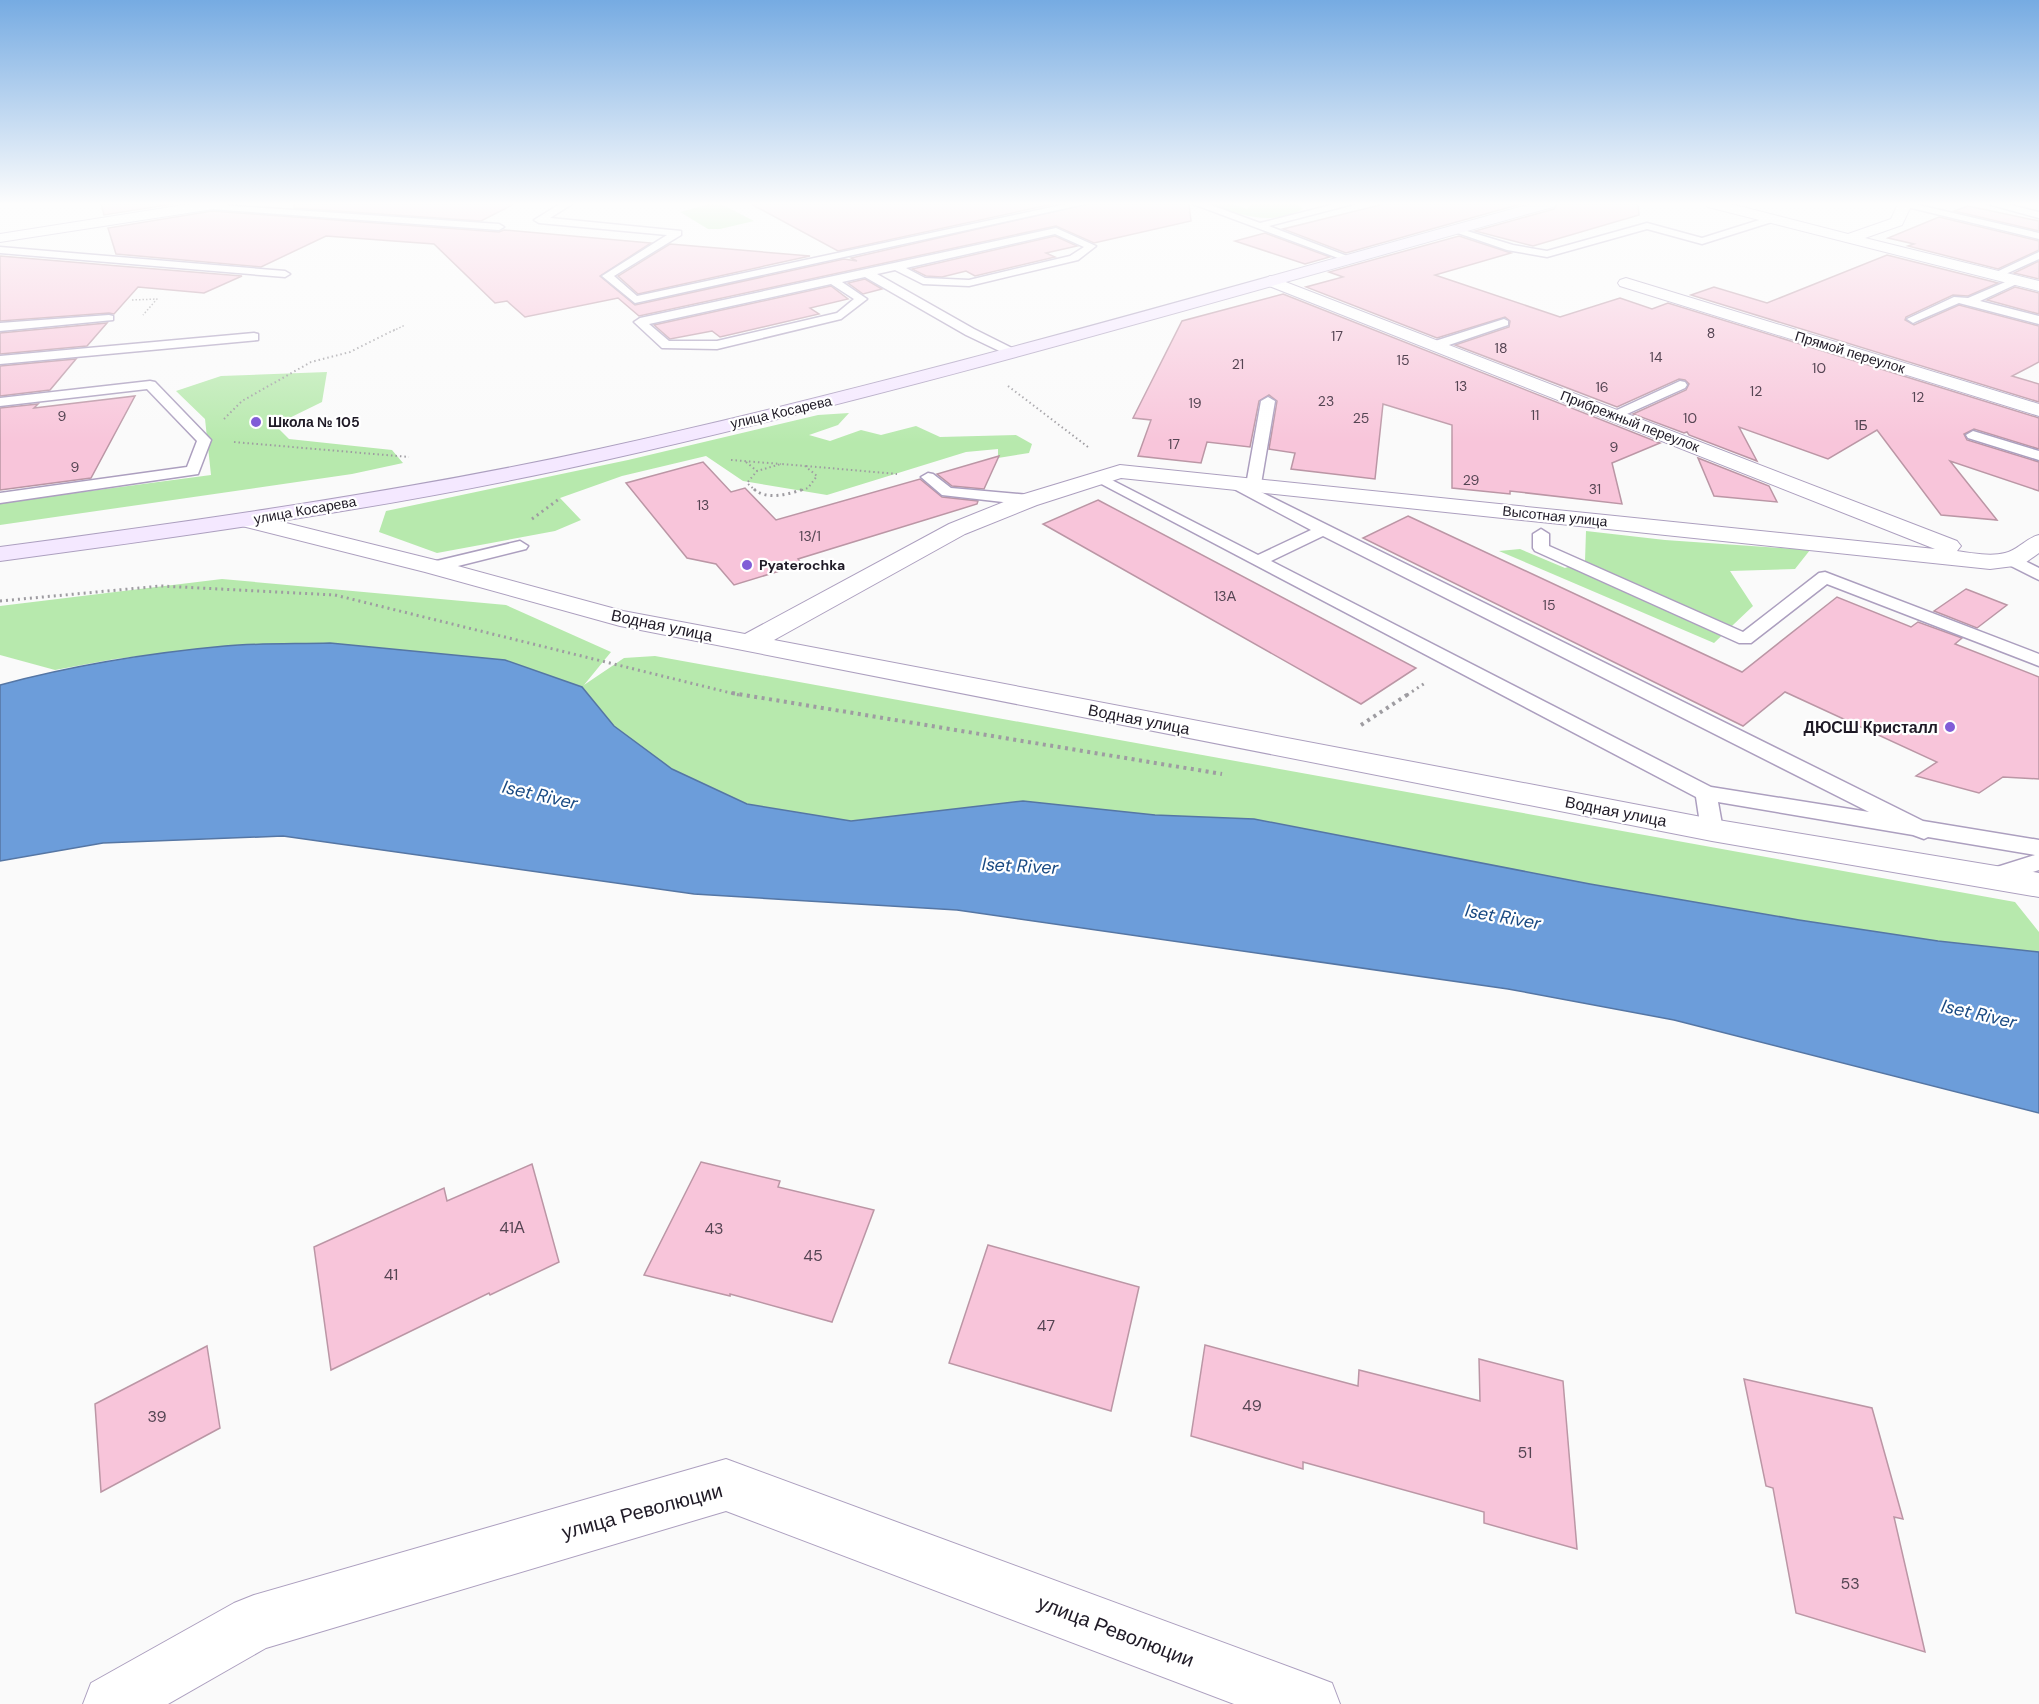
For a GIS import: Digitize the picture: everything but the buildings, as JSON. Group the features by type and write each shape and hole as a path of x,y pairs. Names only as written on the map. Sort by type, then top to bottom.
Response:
{"street":[{"name":"улица Косарева","path":"0,554 246,520 397,494 598,455 884,388 1261,284"},
{"name":"Прибрежный переулок","path":"1277,284 1613,415 2001,561"},
{"name":"Прямой переулок","path":"1628,284 2039,410"},
{"name":"Высотная улица","path":"1109,474 1253,484 2001,561"},
{"path":"748,642 957,529 1029,500 1109,474"},
{"name":"Водная улица","path":"246,520 434,567 620,618 1712,830 2039,885"},
{"path":"2001,561 2039,542"},
{"name":"улица Революции","path":"112,1704 254,1623 726,1485 1311,1704"}],"lane":[{"path":"616,284 635,300 712,284"},
{"path":"816,284 640,322 666,345 717,345 841,316 861,299 837,284"},
{"path":"885,284 1012,353"},
{"path":"1969,302 2009,284"},
{"path":"1913,319 1958,298 2039,320"},
{"path":"0,327 109,318"},
{"path":"1436,345 1504,323"},
{"path":"0,360 254,337"},
{"path":"0,402 150,385 204,440 194,471 0,498"},
{"path":"1613,415 1680,386"},
{"path":"1253,484 1268,401"},
{"path":"1973,435 2039,456"},
{"path":"1109,474 1258,561 1706,793 1924,831 2039,848"},
{"path":"928,477 947,492 1029,500"},
{"path":"1228,482 1924,831"},
{"path":"1258,561 1323,530"},
{"path":"1541,534 1541,548 1744,639 1824,577 2039,660"},
{"path":"434,567 520,546"},
{"path":"2001,561 2039,574"},
{"path":"1706,793 1712,830"},
{"path":"1992,877 2039,862"}],"path":[{"path":"204,440 242,401 311,362 350,352 405,325"},
{"path":"976,363 1109,474"},
{"path":"204,440 396,458 419,456"},
{"path":"745,461 757,471"},
{"path":"806,466 817,476 808,489 784,496 758,493 747,483 757,471 781,464 806,466 928,477"},
{"path":"531,519 538,517 548,505 543,500"},
{"path":"0,601 161,586 335,595 735,694 1228,775"},
{"path":"1355,728 1456,664"}],"green space":[{"path":"327,372 322,402 275,425 289,439 392,450 403,463 352,474 0,525 0,503 211,475 205,419 176,391 221,376"},
{"path":"849,413 838,425 809,435 830,441 861,430 881,435 916,426 940,437 1016,435 1032,444 1029,453 998,458 998,449 966,452 827,495 743,481 706,456 622,476 560,498 581,520 555,531 437,553 379,532 386,511 628,460 818,415"},
{"path":"1586,531 1665,540 1810,550 1795,569 1730,571 1753,606 1714,643 1499,551 1520,549 1565,568 1585,561"},
{"path":"222,579 506,605 611,652 584,685 624,658 655,656 2015,902 2039,932 2039,952 1938,941 1799,920 1590,884 1254,819 1155,815 926,813 851,821 747,804 672,769 613,726 582,687 505,661 330,643 227,646 115,659 55,670 0,655 0,606"}],"water":[{"name":"Iset River","path":"330,643 505,660 582,687 614,726 672,769 747,804 851,821 1023,801 1155,815 1254,819 1590,884 1799,920 1938,941 2039,952 2039,1113 1674,1020 1508,989 957,910 694,894 283,836 103,843 0,861 0,685 84,666 168,652 238,645"}],"place":[{"name":"Школа № 105","path":"256,422"},
{"name":"Pyaterochka","path":"747,565"},
{"name":"ДЮСШ Кристалл","path":"1950,727"}]}
